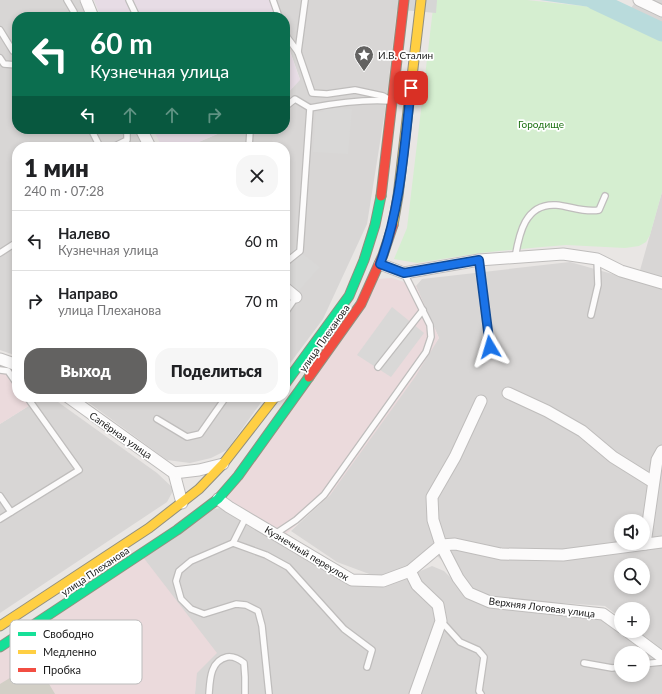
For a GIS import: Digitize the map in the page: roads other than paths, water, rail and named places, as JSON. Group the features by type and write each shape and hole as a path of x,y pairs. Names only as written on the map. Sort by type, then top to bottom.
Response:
{"main road":[{"name":"улица Плеханова","path":"290,377 350,296 364,260 375,225 381,194 404,0"},
{"name":"улица Плеханова","path":"41,620 178,530 218,499 242,470 361,304 380,264 392,228 398,196 422,0"},
{"name":"улица Плеханова","path":"0,626 149,528 198,489 223,464 272,402"},
{"name":"улица Плеханова","path":"0,647 10,640"}],"street":[{"path":"86,0 91,12"},
{"path":"639,0 662,11"},
{"path":"380,264 404,273 479,260 563,254 597,259 621,270 662,283"},
{"path":"290,293 296,298"},
{"path":"0,359 12,363"},
{"path":"508,393 582,431 613,457 653,482"},
{"name":"Верхняя Логовая улица","path":"481,401 455,457 432,497 433,520 441,545 458,578 469,593 490,602 603,614 614,622"},
{"name":"Сапёрная улица","path":"75,402 174,473"},
{"path":"649,514 657,460 662,451"},
{"path":"182,502 174,473 199,470 223,464"},
{"name":"Кузнечный переулок","path":"218,499 352,580 383,581 410,571 441,545"},
{"path":"650,543 662,542"},
{"path":"441,545 455,544 501,554 563,555 614,548"},
{"path":"410,571 417,585 438,605 441,621 416,694"},
{"path":"636,638 662,657"}],"lane":[{"path":"67,0 74,12"},
{"path":"129,0 135,12"},
{"path":"273,0 278,12"},
{"path":"298,52 305,0"},
{"path":"0,30 12,49"},
{"path":"290,41 298,52 312,93 326,94 355,90 383,96 391,101"},
{"path":"0,58 4,64 12,65"},
{"path":"290,103 295,99 310,108 333,104 382,100 391,101"},
{"path":"290,259 300,252 310,108"},
{"path":"123,142 127,140 127,134"},
{"path":"515,258 518,239 527,218 539,208 555,205 592,211 599,210 605,196"},
{"path":"0,253 12,245"},
{"path":"591,315 598,285 597,259"},
{"path":"479,260 490,347"},
{"path":"274,534 296,520 324,495 426,352 432,337 430,325 404,273"},
{"path":"290,306 296,298"},
{"path":"378,367 423,310"},
{"path":"0,370 8,371 12,377"},
{"path":"0,519 79,470 31,402"},
{"path":"157,419 187,436 200,434 222,402"},
{"path":"0,496 11,512"},
{"path":"246,517 233,543 191,561 179,571 176,581 181,599 191,609 204,614 236,604 246,605 258,612 262,626 269,694"},
{"path":"233,543 266,555 288,568 344,629 372,650 367,667"},
{"path":"441,621 460,642 478,650 484,657 479,693"},
{"path":"209,694 210,679 213,668 220,659 230,657 239,659 244,663 245,694"},
{"path":"650,663 662,662"},
{"path":"584,663 614,668"}],"water":[{"path":"540,0 615,0 616,2 611,8 596,7 595,4 591,3 590,7"}],"waterway":[{"path":"594,0 662,32"}],"place":[{"name":"И.В. Сталин","path":"364,72"}],"park label":[{"name":"Городище","path":"541,124"}]}
